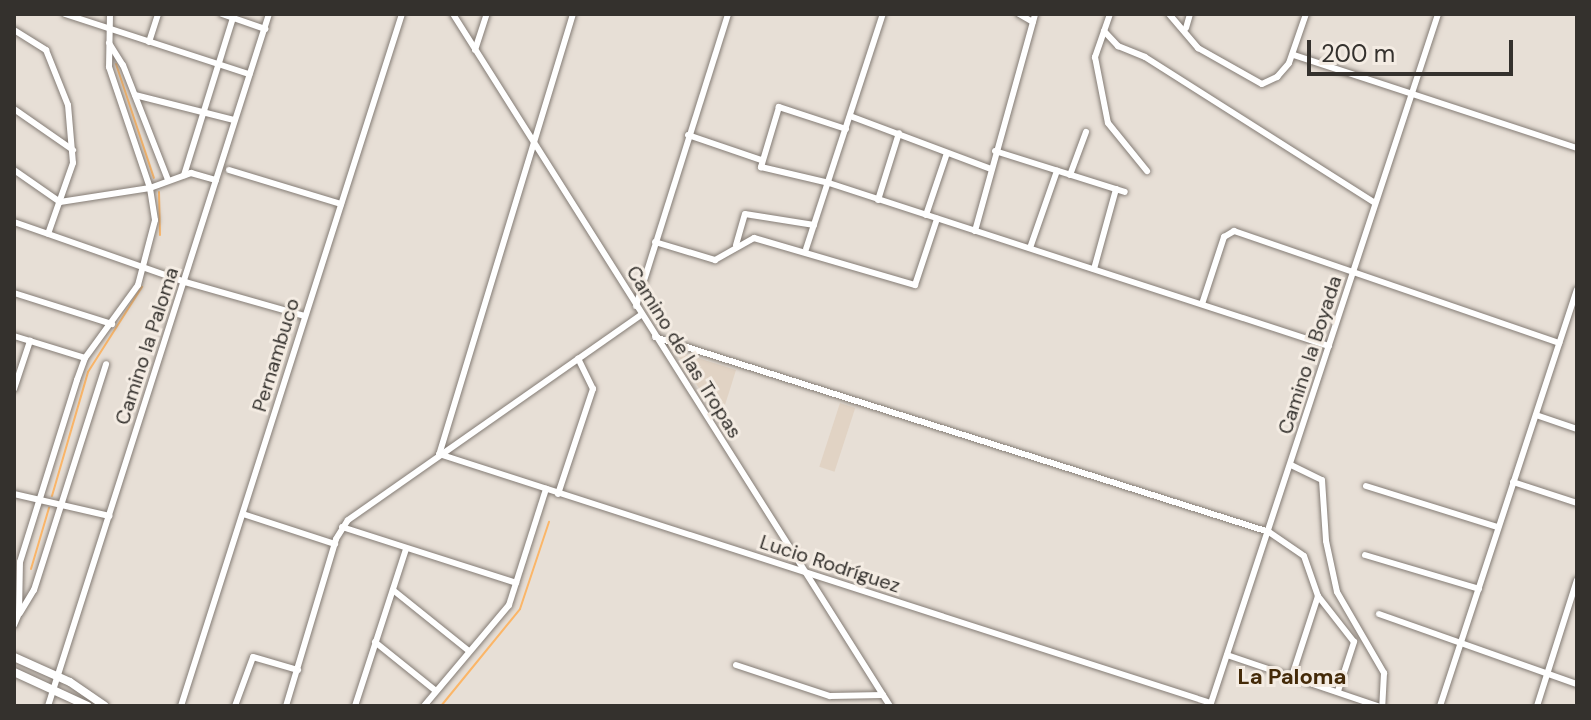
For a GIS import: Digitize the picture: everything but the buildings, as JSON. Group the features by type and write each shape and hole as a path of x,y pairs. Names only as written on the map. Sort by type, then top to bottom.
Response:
{"street":[{"path":"65,14 249,74"},
{"path":"19,613 16,573 85,358 112,324 145,267 155,220 150,188 109,67 110,14"},
{"path":"149,42 158,14"},
{"path":"222,14 265,29"},
{"name":"Camino la Paloma","path":"54,688 269,14"},
{"name":"Pernambuco","path":"181,706 402,14"},
{"name":"Camino de las Tropas","path":"453,14 654,337 890,706"},
{"path":"475,50 487,14"},
{"path":"439,454 573,14"},
{"path":"636,306 728,14"},
{"path":"806,249 883,14"},
{"path":"975,231 1034,18 1019,14"},
{"path":"1110,14 1095,57 1108,123 1147,171"},
{"path":"1169,14 1186,28 1198,48 1259,83 1277,77 1294,55 1306,14"},
{"path":"1186,28 1190,14"},
{"name":"Camino la Boyada","path":"1210,705 1438,14"},
{"path":"184,175 234,16"},
{"path":"14,30 35,39 52,61 68,105 73,150 48,234"},
{"path":"1104,31 1118,46 1145,57 1375,203"},
{"path":"109,43 135,95 168,180"},
{"path":"1294,55 1577,148"},
{"path":"135,95 234,120"},
{"path":"761,163 779,107 846,129"},
{"path":"14,109 73,150"},
{"path":"850,116 991,169"},
{"path":"1070,175 1086,132"},
{"path":"878,200 899,133"},
{"path":"688,135 761,163 1329,346"},
{"path":"995,151 1125,192"},
{"path":"926,215 947,153"},
{"path":"14,170 60,202 150,188 184,175 200,173 216,180"},
{"path":"229,170 341,204"},
{"path":"1030,248 1057,171"},
{"path":"1094,269 1116,189"},
{"path":"736,245 745,214 814,225"},
{"path":"655,242 715,260 752,238 806,249 915,285 937,219"},
{"path":"14,222 185,282 304,316"},
{"path":"1202,304 1224,237 1234,231 1559,343"},
{"path":"1440,706 1577,290"},
{"path":"14,293 112,324"},
{"path":"286,706 342,527 366,504 641,315"},
{"path":"14,336 85,358"},
{"path":"654,337 1269,532 1304,556 1318,596 1384,673 1380,706 1227,655"},
{"path":"14,389 30,341"},
{"path":"558,494 593,389 578,358"},
{"path":"14,625 34,590 106,364"},
{"path":"1536,415 1577,429"},
{"name":"Lucio Rodríguez","path":"439,454 1210,705"},
{"path":"1291,465 1322,480 1326,541 1337,592 1358,640 1338,691"},
{"path":"1513,482 1577,503"},
{"path":"1366,486 1498,527"},
{"path":"424,706 509,605 546,489"},
{"path":"14,494 109,516"},
{"path":"243,514 335,544"},
{"path":"342,527 516,583"},
{"path":"355,706 406,549"},
{"path":"1365,555 1479,589"},
{"path":"1537,706 1577,580"},
{"path":"393,590 469,651"},
{"path":"1292,676 1318,596"},
{"path":"1379,614 1577,684"},
{"path":"375,642 436,691"},
{"path":"14,657 57,675 105,706"},
{"path":"235,706 253,657 298,670"},
{"path":"736,665 830,696 883,695"},
{"path":"14,672 96,700"},
{"path":"48,706 54,688"},
{"path":"54,688 88,706"},
{"path":"825,706 830,696"}],"shaded area":[{"path":"679,352 736,370 720,421 677,354"},
{"path":"840,403 855,408 835,472 819,467"}],"waterway":[{"path":"116,64 154,178"},
{"path":"159,192 160,235"},
{"path":"52,496 88,372 142,287"},
{"path":"31,569 49,508"},
{"path":"441,706 520,609 549,522"}],"district":[{"name":"La Paloma","path":"1292,677"}]}
